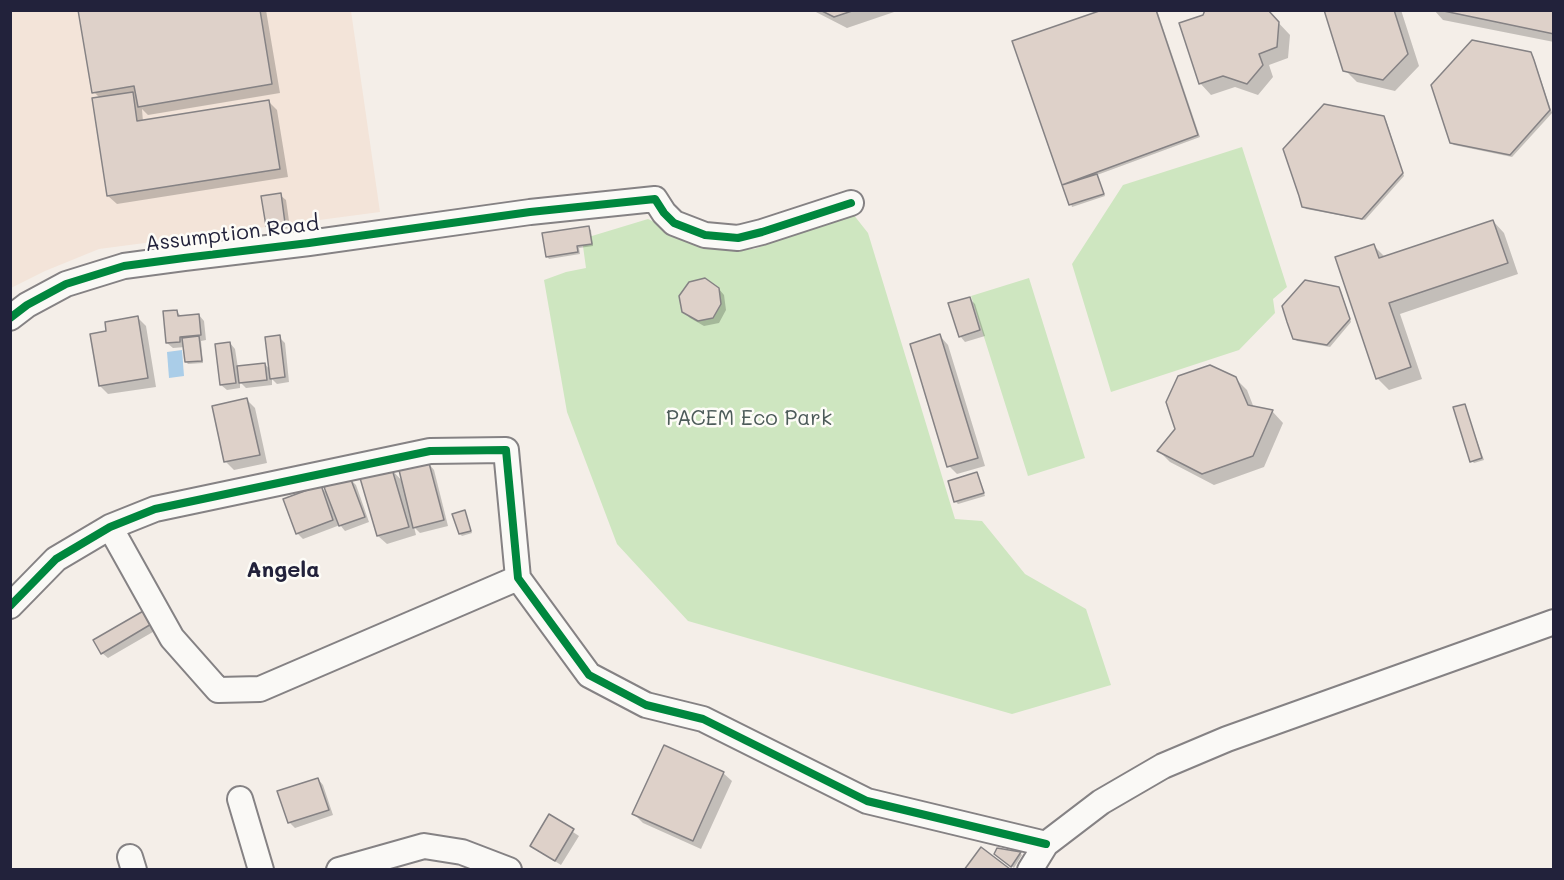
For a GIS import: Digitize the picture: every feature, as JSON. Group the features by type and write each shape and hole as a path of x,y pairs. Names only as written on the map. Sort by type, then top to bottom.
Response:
{"street":[{"name":"Assumption Road","path":"10,318 27,305 66,284 124,266 468,220 655,199 674,223 705,235 738,238 851,203"},
{"path":"10,606 56,559 110,527 155,509 430,451 506,450 518,578 589,675 646,705 703,718 867,801 1046,844"},
{"path":"110,527 172,638 218,690 260,689 518,578"},
{"path":"1030,870 1046,844 1101,802 1163,766 1227,739 1554,622"},
{"path":"240,799 261,870"},
{"path":"339,870 424,846 462,852 509,870"}],"shaded area":[{"path":"11,11 351,11 380,212 99,249 11,288"}],"green space":[{"path":"1242,147 1287,287 1273,299 1275,313 1239,350 1111,392 1072,264 1123,185"},
{"name":"PACEM Eco Park","path":"853,214 868,233 955,519 982,521 1025,574 1086,609 1111,685 1012,714 688,621 617,544 567,412 544,280 586,268 582,239 648,219 716,250 754,249"},
{"path":"1029,278 1085,458 1028,476 971,296"}],"water":[{"path":"182,350 184,376 169,378 167,352"}],"building":[{"path":"78,10 260,10 272,84 138,107 134,86 92,93"},
{"path":"820,10 855,10 834,17"},
{"path":"1102,10 1156,10 1198,135 1062,185 1012,41"},
{"path":"1205,10 1268,10 1279,22 1277,47 1259,54 1263,65 1247,84 1223,76 1199,84 1179,23 1203,15"},
{"path":"1324,10 1394,10 1408,54 1383,80 1343,71"},
{"path":"1439,10 1554,10 1554,34"},
{"path":"1472,40 1531,52 1534,60 1550,110 1510,155 1450,143 1431,85"},
{"path":"133,92 137,121 269,100 280,169 107,196 92,98"},
{"path":"1324,104 1384,116 1403,173 1362,219 1302,207 1283,149"},
{"path":"1097,174 1104,194 1069,205 1062,185"},
{"path":"281,193 285,223 266,226 261,196"},
{"path":"1493,220 1508,263 1389,303 1411,367 1376,379 1335,257 1374,244 1379,258"},
{"path":"589,226 592,244 577,246 578,252 546,257 542,233"},
{"path":"705,278 719,288 721,304 713,318 698,321 682,312 679,296 689,282"},
{"path":"1305,280 1339,287 1350,319 1327,345 1293,339 1287,322 1282,306"},
{"path":"970,297 980,330 959,337 948,303"},
{"path":"177,310 178,316 199,314 201,335 180,337 180,342 166,343 163,311"},
{"path":"138,316 148,378 99,386 90,334 106,331 105,322"},
{"path":"940,334 978,458 947,467 910,344"},
{"path":"280,335 285,377 270,379 265,337"},
{"path":"199,336 202,361 185,362 182,338"},
{"path":"230,342 236,383 220,385 215,344"},
{"path":"265,363 267,380 239,383 237,366"},
{"path":"1210,365 1236,377 1248,405 1273,410 1253,456 1202,474 1157,451 1175,429 1166,402 1178,376"},
{"path":"247,398 260,455 224,462 212,406"},
{"path":"1465,404 1482,458 1470,462 1453,407"},
{"path":"429,463 444,520 413,528 399,470"},
{"path":"392,469 409,527 377,536 360,478"},
{"path":"977,472 984,493 954,502 948,481"},
{"path":"350,477 365,517 339,526 324,487"},
{"path":"321,485 333,520 296,534 283,499"},
{"path":"465,510 471,531 459,534 452,514"},
{"path":"145,610 153,623 101,654 93,640"},
{"path":"664,745 724,772 693,841 632,814"},
{"path":"318,778 329,810 288,823 277,791"},
{"path":"549,814 574,829 555,861 530,846"},
{"path":"981,847 1010,869 1010,870 964,870"},
{"path":"997,848 1021,852 1011,867 994,854"}],"cycle path":[{"path":"10,318 27,305 66,284 124,266 530,212 655,199 674,223 705,235 738,238 851,203"},
{"path":"10,606 56,559 110,527 155,509 430,451 506,450 518,578 589,675 646,705 703,719 867,801 1046,844"}],"district":[{"name":"Angela","path":"283,570"}]}
